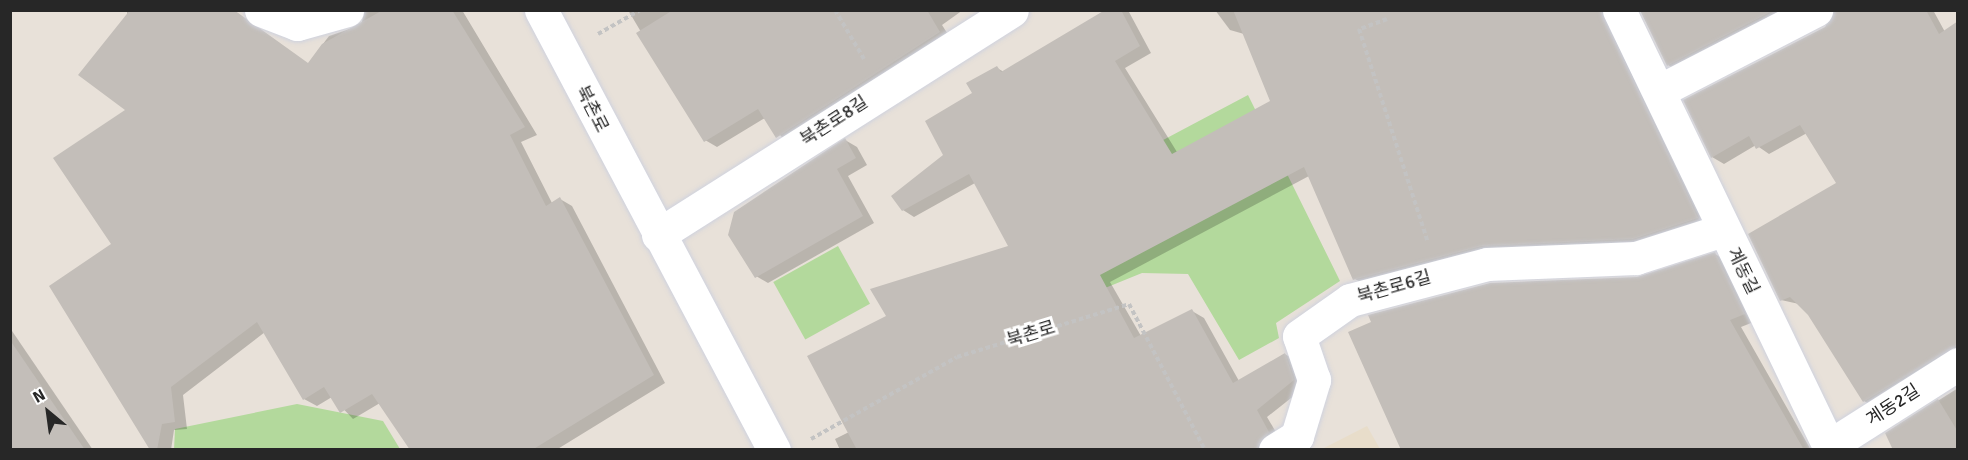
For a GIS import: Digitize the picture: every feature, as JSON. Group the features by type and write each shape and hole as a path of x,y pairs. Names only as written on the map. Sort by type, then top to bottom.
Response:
{"street":[{"path":"261,10 297,24 347,10"},
{"name":"북촌로","path":"541,10 658,236 788,447"},
{"name":"북촌로8길","path":"658,236 883,89 1012,10"},
{"name":"계동길","path":"1619,10 1830,448"},
{"path":"1659,91 1816,10"},
{"name":"북촌로6길","path":"1275,450 1297,436 1314,380 1299,336 1350,300 1438,275 1487,264 1636,258 1723,230"},
{"name":"계동2길","path":"1830,448 1958,364"}],"path":[{"path":"564,54 640,10"},
{"path":"835,10 883,89"},
{"path":"1387,19 1359,29 1438,275"},
{"name":"북촌로","path":"788,447 957,357 1129,304 1205,450"}],"shaded area":[{"path":"1367,426 1380,449 1322,449"}],"green space":[{"path":"1248,95 1340,281 1276,323 1279,338 1239,360 1188,274 1142,273 1051,310 1016,218"},
{"path":"838,246 870,304 805,340 773,282"},
{"path":"297,404 383,421 400,449 174,450 175,429"}],"building":[{"path":"130,10 234,10 308,63 322,44 383,10 452,10 525,127 510,135 546,206 560,197 654,375 532,450 410,450 372,394 340,413 324,387 303,400 257,322 171,387 175,422 162,424 157,450 150,450 49,286 111,244 53,158 125,110 78,75"},
{"path":"673,10 927,10 940,32 776,138 758,109 704,142 636,33"},
{"path":"1105,10 1121,10 1140,46 1115,61 1172,154 1270,101 1233,10 1601,10 1698,218 1633,239 1482,246 1353,280 1304,167 1100,275 1134,338 1192,309 1233,383 1285,353 1294,380 1257,410 1269,432 1256,450 857,450 807,356 886,316 870,289 1008,246 969,174 902,211 891,196 943,155 925,121 972,93 966,83 997,66 1001,72"},
{"path":"1640,10 1774,10 1667,66"},
{"path":"1835,10 1926,10 1939,34 1958,21 1958,345 1863,402 1808,315 1790,297 1780,301 1748,234 1836,183 1800,125 1756,149 1749,136 1711,158 1683,100 1825,27"},
{"path":"845,138 856,158 837,169 863,216 755,278 728,235 734,212"},
{"path":"1715,252 1745,314 1730,320 1804,450 1401,450 1348,332 1371,322 1368,315 1490,283 1637,277"},
{"path":"10,340 85,450 10,450"},
{"path":"1938,399 1958,432 1958,450 1893,450 1885,433"}]}
